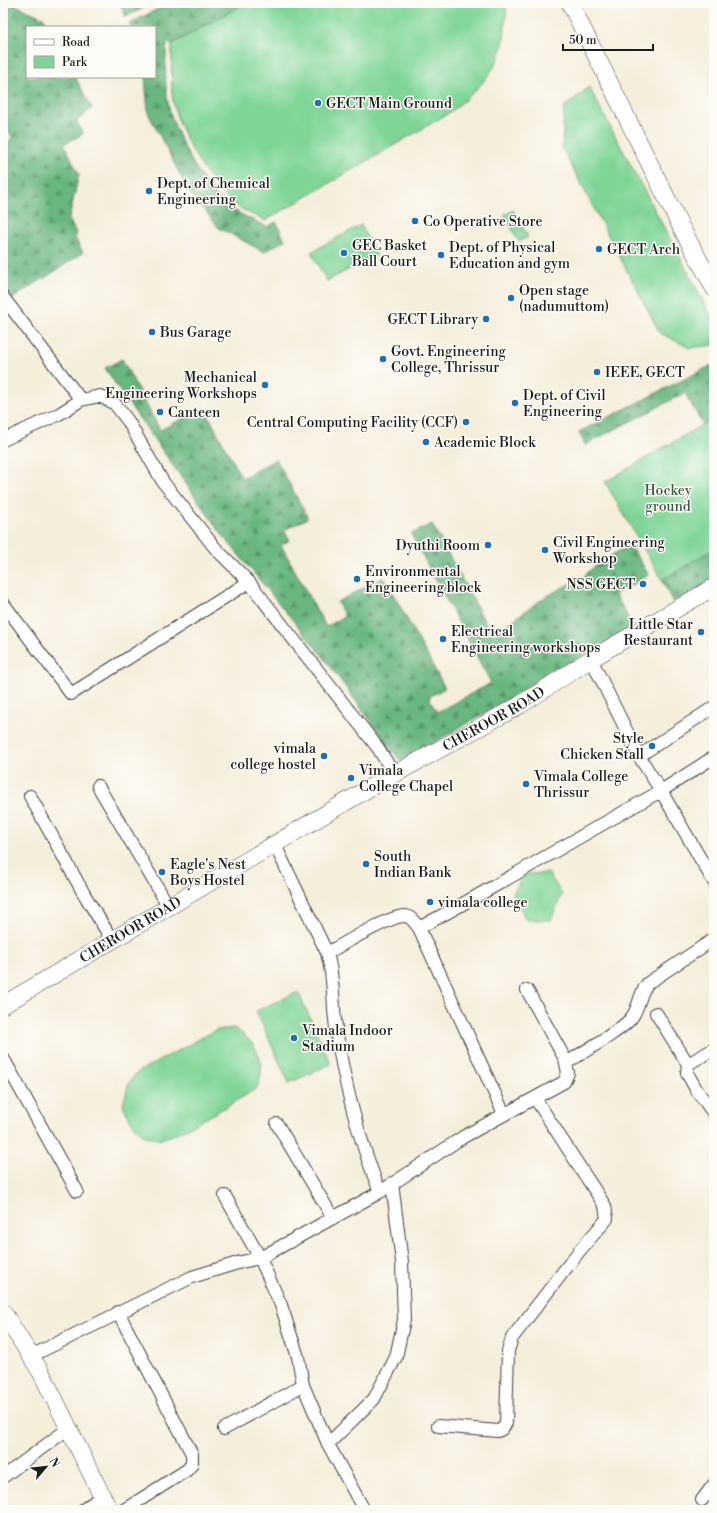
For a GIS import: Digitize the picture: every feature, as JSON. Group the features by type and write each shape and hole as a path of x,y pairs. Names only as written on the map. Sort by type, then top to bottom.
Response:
{"main road":[{"path":"570,3 681,227 714,288"},
{"name":"CHEROOR ROAD","path":"3,1005 394,774 520,705 591,660 714,587"},
{"path":"3,1312 42,1374 106,1503"}],"street":[{"path":"3,297 81,400"},
{"path":"3,440 59,414 81,400 100,396 115,404 128,421 163,482 216,549 249,582 378,748 394,774"},
{"path":"3,603 71,694 249,582"},
{"path":"591,660 639,756 714,882"},
{"path":"639,756 714,707"},
{"path":"419,928 491,889 574,839 661,791 714,757"},
{"path":"98,786 168,907"},
{"path":"30,796 84,894 112,940"},
{"path":"274,845 327,953 333,972 336,1026 347,1092 364,1151 380,1192"},
{"path":"327,953 378,926 404,916 410,917 419,928 504,1114"},
{"path":"566,1063 628,1022 636,1010 643,988 648,983 714,939"},
{"path":"31,1356 192,1277 241,1262 260,1258 380,1192 463,1137 564,1082 568,1073 559,1045 527,990"},
{"path":"656,1013 688,1064 687,1073 714,1114"},
{"path":"688,1064 714,1049"},
{"path":"3,1058 76,1190"},
{"path":"438,1426 498,1431 502,1429 506,1423 508,1351 512,1338 580,1250 607,1219 605,1206 535,1098"},
{"path":"277,1124 333,1218"},
{"path":"328,1444 374,1399 396,1357 404,1320 402,1262 392,1183"},
{"path":"225,1196 260,1258 281,1305 298,1357 304,1385 328,1444 364,1510"},
{"path":"118,1312 192,1454 192,1464 187,1470 124,1510"},
{"path":"224,1429 304,1385"},
{"path":"3,1477 69,1428"},
{"path":"702,1500 714,1484"},
{"path":"83,1510 106,1503"}],"green space":[{"path":"3,3 11,3 44,18 48,26 26,26 26,78 76,78 92,108 77,121 83,134 64,144 79,174 69,219 77,235 74,236 83,253 12,299 3,283 3,151 12,137 3,125"},
{"path":"120,3 153,3 126,17"},
{"path":"169,3 246,3 172,44 167,43 166,88 175,127 203,180 222,201 232,209 267,227 276,222 285,240 264,252 219,228 189,192 148,113 145,78 156,78 156,26 130,26 129,24"},
{"name":"GECT Main Ground","path":"246,3 505,3 506,14 504,40 495,65 488,75 470,95 449,113 265,221 244,211 233,203 224,195 207,174 185,137 176,114 172,97 172,44"},
{"path":"589,87 714,321 714,345 690,348 660,333 562,148 564,107"},
{"path":"513,210 528,237 519,242 504,215"},
{"name":"GEC Basket Ball Court","path":"361,225 376,255 327,281 311,252"},
{"path":"122,359 160,430 204,408 242,478 276,459 308,518 284,530 290,540 281,545 326,627 345,616 337,602 384,577 445,688 429,697 437,712 491,683 411,534 432,524 491,633 513,620 545,597 584,576 598,563 630,545 649,575 615,594 633,626 401,762 324,658 223,536 120,391 105,368"},
{"path":"714,364 714,418 703,425 685,393 585,445 579,432"},
{"name":"Hockey ground","path":"714,418 714,549 662,580 605,482"},
{"path":"714,549 714,579 673,603 662,580"},
{"path":"548,873 562,894 551,920 526,920 513,893 524,874"},
{"name":"Vimala Indoor Stadium","path":"298,992 331,1064 289,1083 256,1011"},
{"path":"234,1028 249,1040 258,1054 261,1062 261,1070 257,1088 208,1117 167,1137 159,1139 152,1138 146,1136 136,1128 123,1105 129,1082 138,1072 216,1030"}],"place":[{"name":"GECT Main Ground","path":"318,103"},
{"name":"Dept. of Chemical Engineering","path":"149,191"},
{"name":"Co Operative Store","path":"415,221"},
{"name":"GECT Arch","path":"599,249"},
{"name":"GEC Basket Ball Court","path":"344,253"},
{"name":"Dept. of Physical Education and gym","path":"441,255"},
{"name":"Open stage (nadumuttom)","path":"511,298"},
{"name":"GECT Library","path":"486,319"},
{"name":"Bus Garage","path":"152,332"},
{"name":"Govt. Engineering College, Thrissur","path":"383,359"},
{"name":"IEEE, GECT","path":"597,372"},
{"name":"Mechanical Engineering Workshops","path":"265,385"},
{"name":"Dept. of Civil Engineering","path":"515,403"},
{"name":"Canteen","path":"160,412"},
{"name":"Central Computing Facility (CCF)","path":"466,422"},
{"name":"Academic Block","path":"426,442"},
{"name":"Dyuthi Room","path":"488,545"},
{"name":"Civil Engineering Workshop","path":"545,550"},
{"name":"Environmental Engineering block","path":"357,579"},
{"name":"NSS GECT","path":"643,584"},
{"name":"Little Star Restaurant","path":"701,632"},
{"name":"Electrical Engineering workshops","path":"443,639"},
{"name":"Style Chicken Stall","path":"652,746"},
{"name":"vimala college hostel","path":"324,756"},
{"name":"Vimala College Chapel","path":"351,778"},
{"name":"Vimala College Thrissur","path":"526,784"},
{"name":"South Indian Bank","path":"366,864"},
{"name":"Eagle's Nest Boys Hostel","path":"162,872"},
{"name":"vimala college","path":"430,902"},
{"name":"Vimala Indoor Stadium","path":"294,1038"}]}
